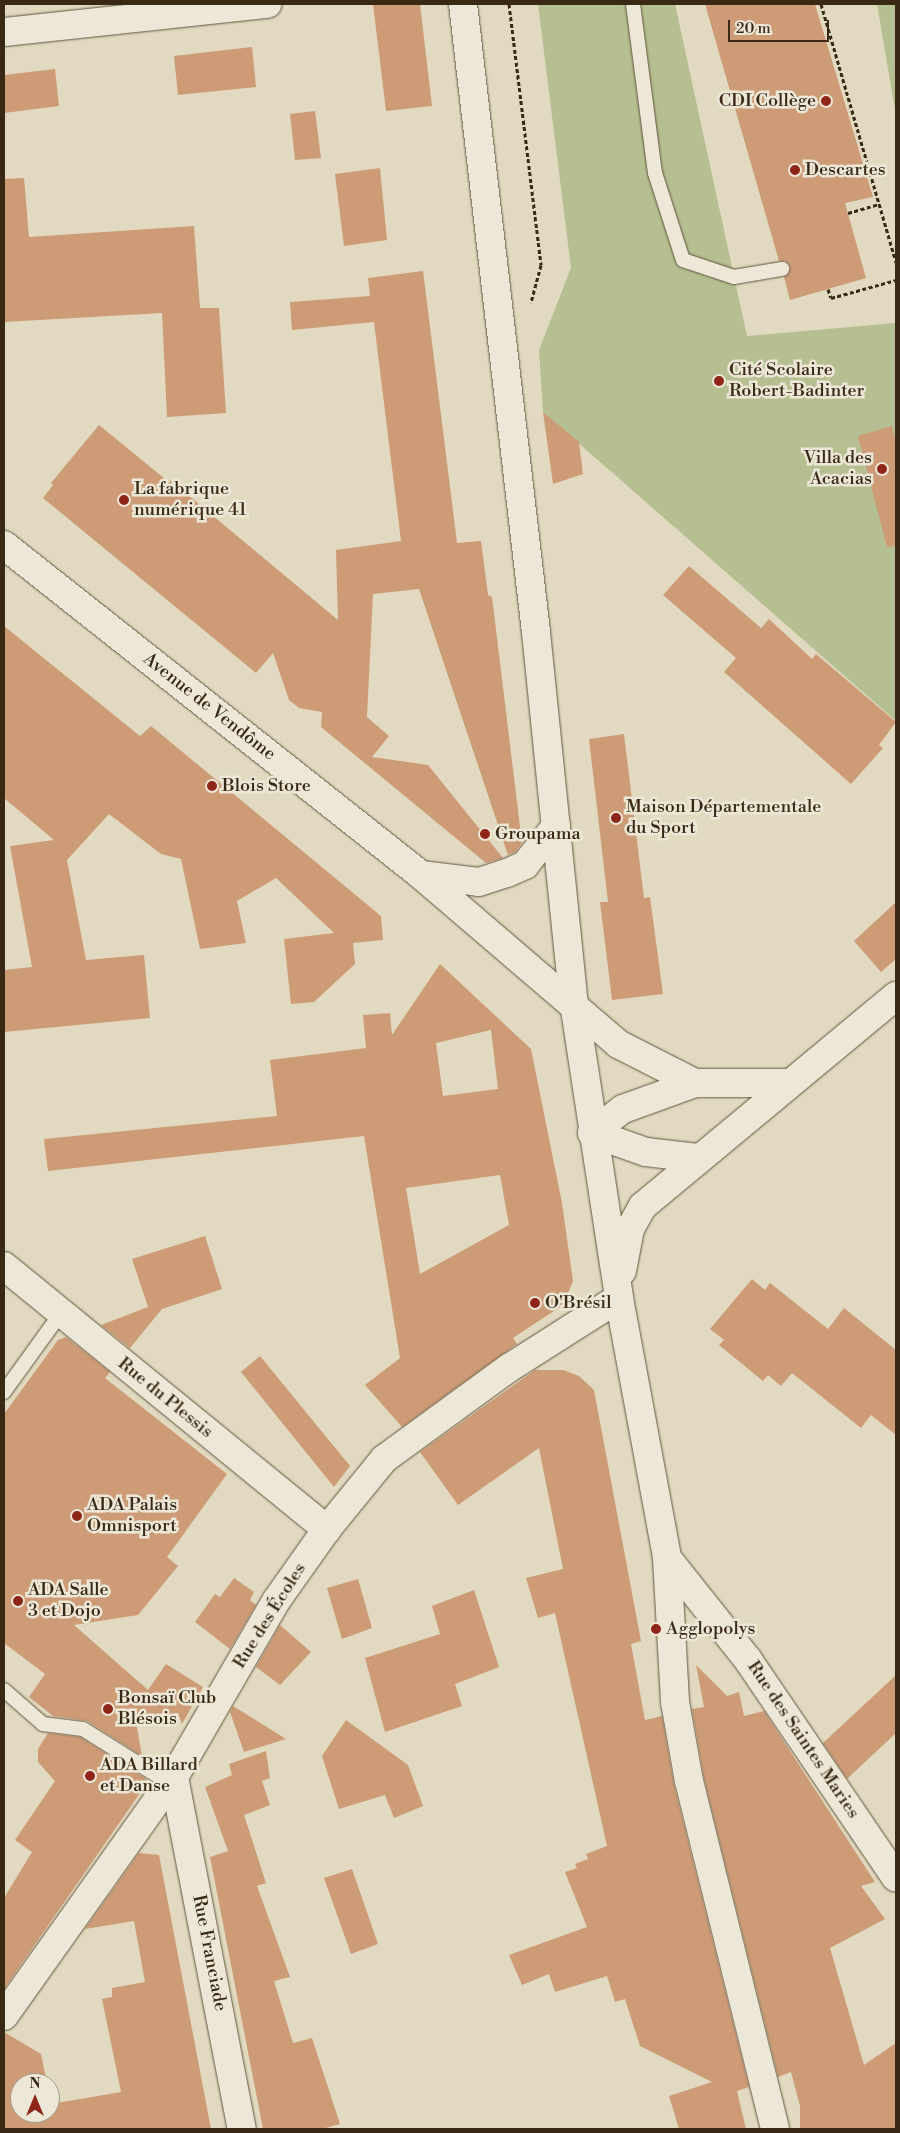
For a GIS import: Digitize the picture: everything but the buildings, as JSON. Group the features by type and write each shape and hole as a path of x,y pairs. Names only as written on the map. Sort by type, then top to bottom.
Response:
{"main road":[{"path":"4,32 268,4"},
{"path":"463,4 556,826 574,1003 592,1133 619,1298 667,1558 675,1702 689,1781 775,2129"},
{"name":"Avenue de Vendôme","path":"4,545 421,875 632,1054 695,1083"},
{"path":"421,875 480,882 507,873 525,865 556,826"},
{"path":"619,1298 624,1252 630,1229 643,1206 698,1158 896,996"},
{"path":"592,1133 623,1110 695,1083 790,1083"},
{"path":"592,1133 646,1152 698,1158"},
{"name":"Rue du Plessis","path":"4,1266 327,1529"},
{"name":"Rue des Écoles","path":"4,2016 172,1780 276,1601 327,1529 384,1459 509,1368 619,1298"},
{"name":"Rue des Saintes Maries","path":"667,1558 748,1660 896,1878"},
{"name":"Rue Franciade","path":"172,1780 242,2129"}],"lane":[{"path":"633,4 655,173 683,260 734,277 782,269"},
{"path":"4,1392 61,1313"},
{"path":"4,1690 43,1724 83,1729 172,1780"}],"path":[{"path":"509,4 541,265 530,309"},
{"path":"822,4 896,262"},
{"path":"820,22 826,20"},
{"path":"862,160 866,158"},
{"path":"848,213 879,204"},
{"path":"828,289 831,298 896,280"}],"green space":[{"name":"Cité Scolaire Robert-Badinter","path":"538,4 675,4 747,336 896,323 896,721 543,412 539,350 571,268"},
{"path":"877,4 896,4 896,116"}],"place":[{"name":"CDI Collège","path":"826,101"},
{"name":"Descartes","path":"795,170"},
{"name":"Cité Scolaire Robert-Badinter","path":"719,381"},
{"name":"Villa des Acacias","path":"882,469"},
{"name":"La fabrique numérique 41","path":"124,500"},
{"name":"Blois Store","path":"212,786"},
{"name":"Maison Départementale du Sport","path":"616,818"},
{"name":"Groupama","path":"485,834"},
{"name":"O'Brésil","path":"535,1303"},
{"name":"ADA Palais Omnisport","path":"77,1516"},
{"name":"ADA Salle 3 et Dojo","path":"18,1601"},
{"name":"Agglopolys","path":"656,1629"},
{"name":"Bonsaï Club Blésois","path":"108,1709"},
{"name":"ADA Billard et Danse","path":"90,1776"}]}
